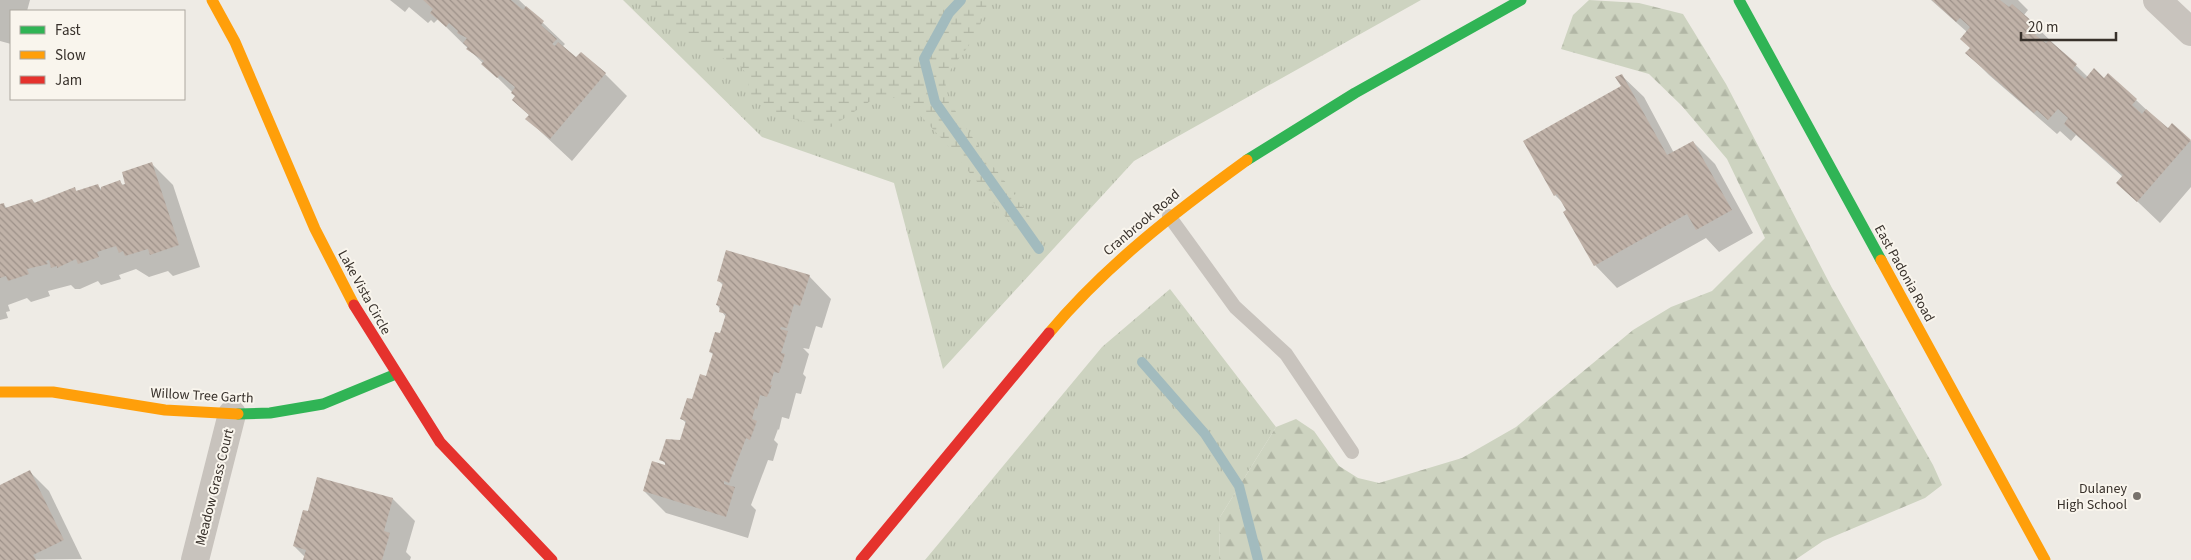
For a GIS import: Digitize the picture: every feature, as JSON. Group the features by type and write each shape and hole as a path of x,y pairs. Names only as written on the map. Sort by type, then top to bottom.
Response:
{"street":[{"name":"Lake Vista Circle","path":"212,0 235,42 315,229 359,315 440,442 552,560"},
{"name":"Cranbrook Road","path":"861,560 1058,323 1098,279 1169,216 1234,168 1309,119 1521,0"},
{"name":"East Padonia Road","path":"1739,0 2045,560"},
{"path":"2157,0 2191,32"},
{"name":"Willow Tree Garth","path":"0,392 53,392 165,410 232,414 270,413 323,404 396,374"},
{"name":"Meadow Grass Court","path":"195,560 232,414"}],"lane":[{"path":"1169,216 1235,307 1286,354 1352,452"}],"green space":[{"path":"623,0 1421,0 1134,161 943,369 894,183 762,137"},
{"path":"639,0 989,0 976,34 946,80 947,93 967,129 1025,209 1032,222 1028,229 1023,232 1012,225 943,140 903,100 890,97 872,100 831,127 784,117 752,98 745,72 740,65 704,51 646,9"},
{"path":"1589,0 1639,3 1683,14 1726,84 1832,288 1933,465 1942,485 1925,498 1823,541 1795,560 1219,560 1220,517 1276,427 1296,419 1314,431 1339,466 1358,478 1379,483 1462,458 1516,427 1633,330 1671,307 1712,291 1765,238 1727,159 1682,106 1649,74 1561,49 1573,15"},
{"path":"1170,289 1276,427 1220,517 1219,560 925,560 1102,347"}],"building":[{"path":"423,0 511,0 523,10 526,6 544,21 541,25 557,39 552,44 555,46 558,42 576,57 581,52 606,73 550,139 525,119 529,115 512,100 515,96 511,93 515,87 500,75 497,78 481,64 484,61 466,49 468,47 463,43 467,38 457,33 458,31 449,23 446,27 430,13 433,9"},
{"path":"1932,0 2000,0 2009,7 2012,4 2041,29 2035,35 2046,43 2049,40 2077,64 2073,69 2085,79 2094,68 2104,78 2108,73 2137,99 2132,105 2142,114 2146,109 2168,128 2172,123 2191,140 2137,202 2116,183 2123,175 2064,124 2068,118 2058,109 2048,120 2037,110 2034,113 1965,53 1970,48 1960,39 1970,27 1960,18 1956,22"},
{"path":"1622,74 1667,155 1693,141 1732,210 1696,230 1687,214 1594,266 1563,212 1566,210 1557,194 1554,196 1523,141 1621,86 1615,77"},
{"path":"152,162 179,245 150,255 148,249 125,256 123,251 119,253 116,246 97,252 99,257 78,264 76,259 57,268 57,266 51,268 49,260 46,261 48,264 27,269 29,274 8,281 6,276 0,278 0,204 4,203 5,208 32,199 34,203 75,187 76,191 98,184 101,191 101,187 120,180 122,185 125,184 122,172"},
{"path":"726,250 810,275 800,306 794,304 787,328 781,327 780,329 788,331 781,353 785,354 779,373 774,372 770,385 772,385 767,397 760,395 757,409 755,408 752,419 757,421 750,440 746,438 729,483 724,481 724,484 735,487 726,517 643,491 652,461 665,465 665,462 659,460 666,439 680,440 686,421 680,419 687,398 692,399 700,374 706,376 713,353 709,352 715,332 720,333 726,314 719,312 720,306 716,305 723,283 717,281"},
{"path":"30,470 64,540 33,555 36,560 0,560 0,485"},
{"path":"317,477 393,498 384,531 390,533 382,560 303,560 306,550 293,546 303,510 308,511"}],"waterway":[{"path":"961,0 949,13 924,59 935,102 1039,249"},
{"path":"1142,362 1205,434 1239,486 1258,560"}],"traffic: fast":[{"path":"1247,160 1355,93 1521,0"},
{"path":"1739,0 1881,260"},
{"path":"238,414 270,413 323,404 396,374"}],"traffic: slow":[{"path":"212,0 235,42 315,229 354,305"},
{"path":"1049,333 1071,308 1142,240 1247,160"},
{"path":"1881,260 2045,560"},
{"path":"0,392 53,392 165,410 238,414"}],"traffic: jam":[{"path":"354,305 440,442 552,560"},
{"path":"861,560 1049,333"}],"place":[{"name":"Dulaney High School","path":"2137,496"}]}
